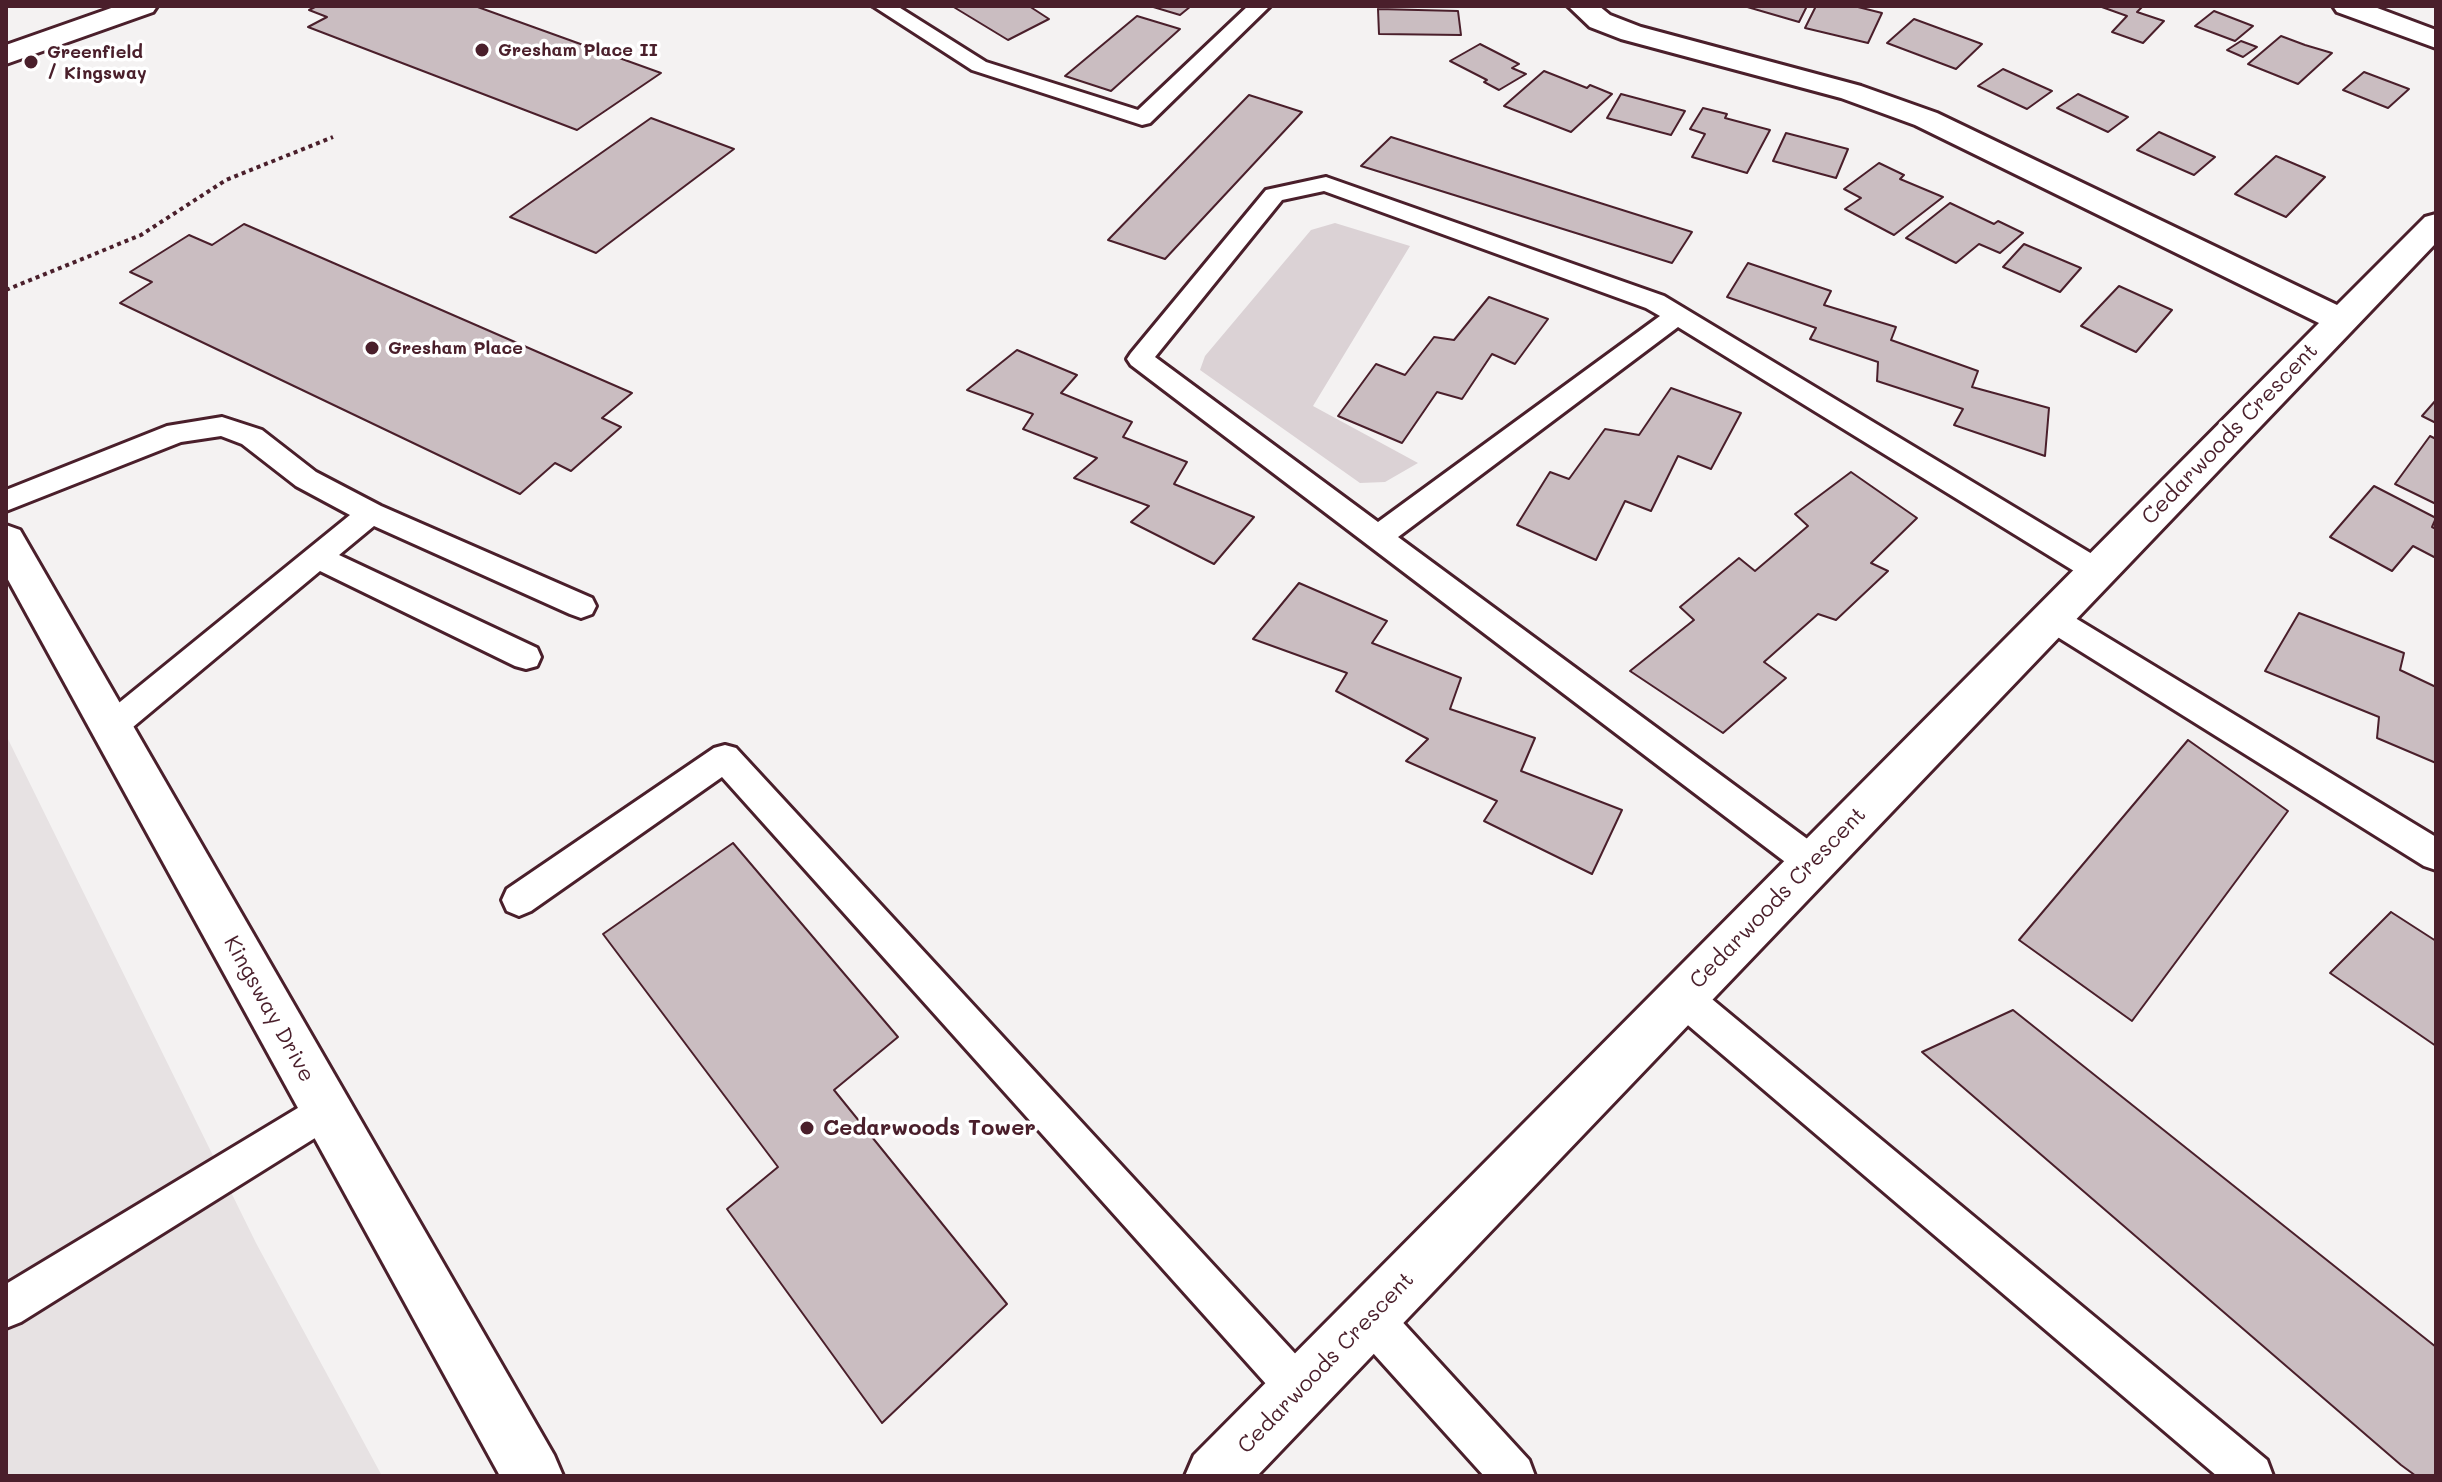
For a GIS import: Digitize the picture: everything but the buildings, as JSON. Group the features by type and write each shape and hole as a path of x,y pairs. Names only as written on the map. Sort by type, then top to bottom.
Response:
{"street":[{"path":"6,55 143,6"},
{"name":"Cedarwoods Crescent","path":"1582,6 1600,21 1631,33 1851,92 1926,119 2341,320"},
{"path":"2347,6 2436,40"},
{"name":"Cedarwoods Crescent","path":"1215,1476 2436,224"},
{"name":"Kingsway Drive","path":"6,540 533,1476"}],"lane":[{"path":"883,6 979,66 1142,118 1260,6"},
{"path":"1813,863 1140,359 1274,195 1326,184 1655,302 2097,571"},
{"path":"1377,537 1678,315"},
{"path":"6,501 177,433 222,426 252,437 306,479 371,513 581,606"},
{"path":"110,728 371,513"},
{"path":"316,557 526,657"},
{"path":"2051,618 2436,855"},
{"path":"519,900 725,758 1299,1389"},
{"path":"1682,997 2251,1476"},
{"path":"6,1307 326,1110"},
{"path":"1370,1318 1513,1476"}],"path":[{"path":"6,290 141,235 226,180 333,137"}],"shaded area":[{"path":"1335,223 1410,246 1313,406 1418,463 1385,482 1360,483 1200,370 1205,356 1311,230"},
{"path":"6,735 256,1243 382,1476 6,1476"}],"place":[{"name":"Gresham Place II","path":"482,50"},
{"name":"Greenfield / Kingsway","path":"31,62"},
{"name":"Gresham Place","path":"372,348"},
{"name":"Cedarwoods Tower","path":"807,1128"}]}
